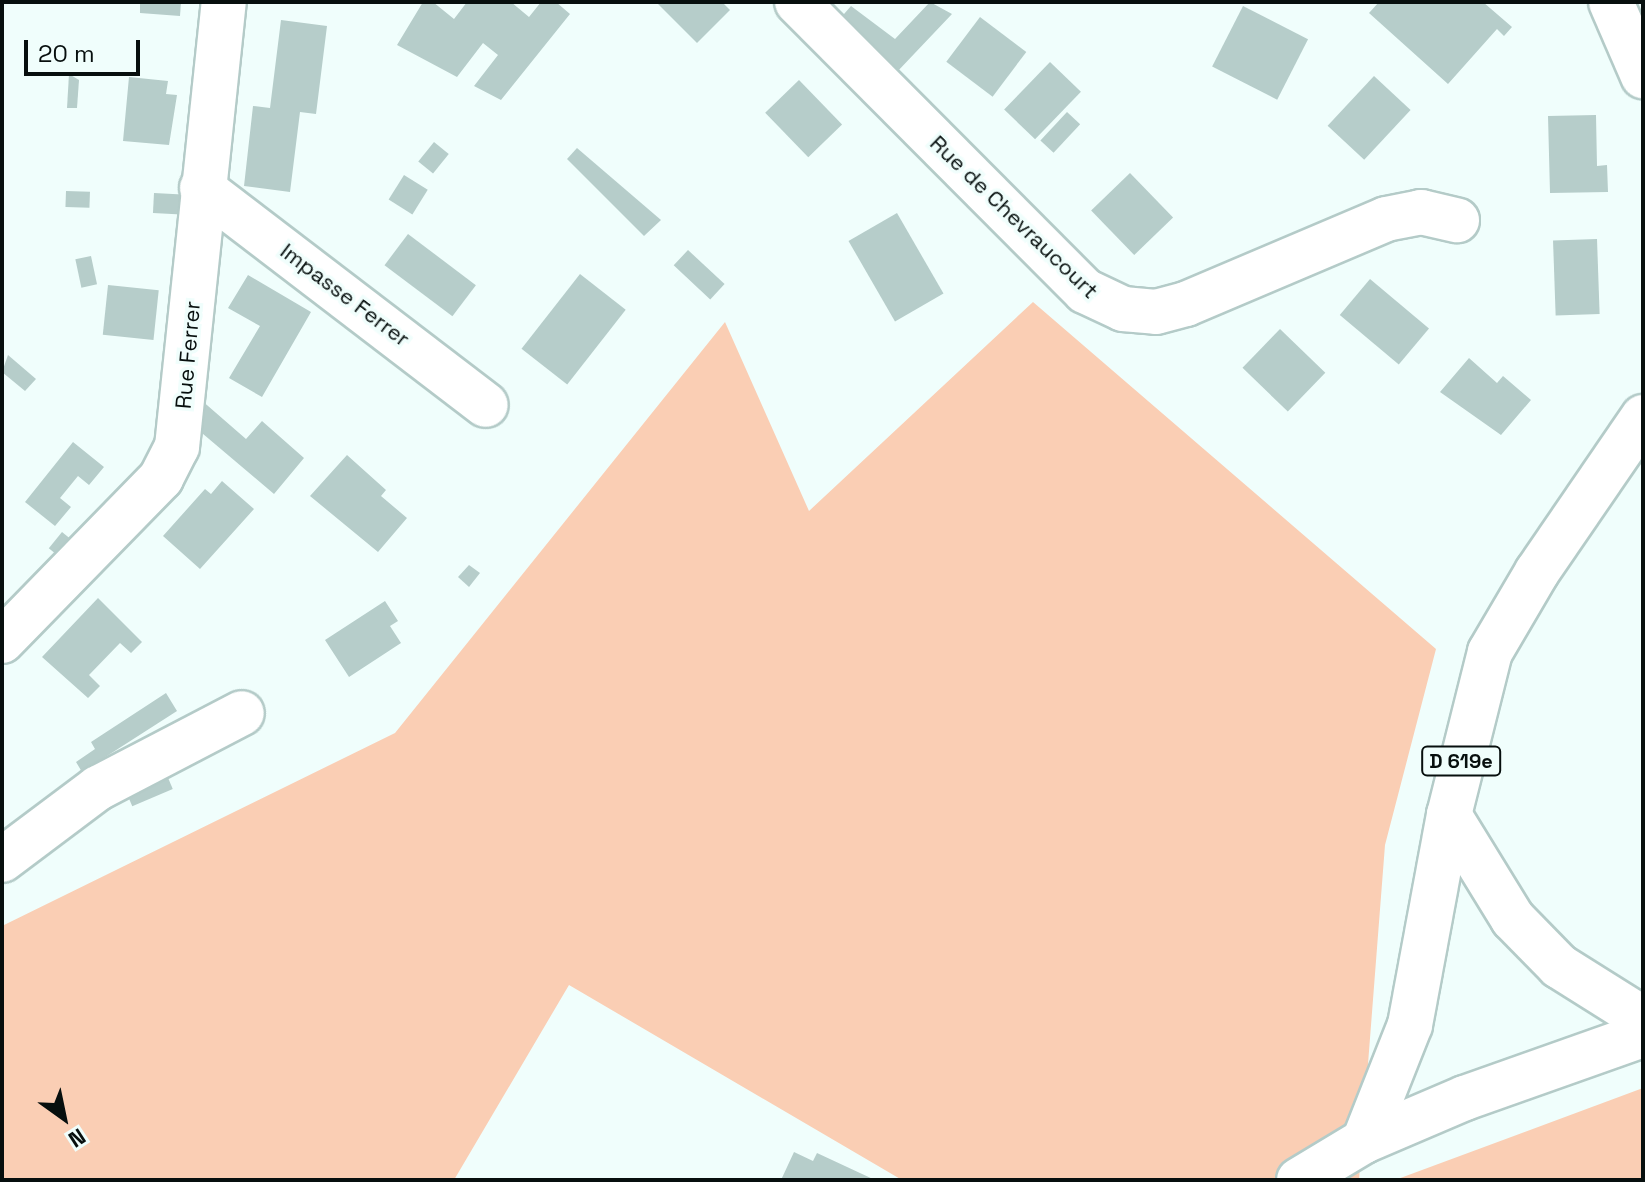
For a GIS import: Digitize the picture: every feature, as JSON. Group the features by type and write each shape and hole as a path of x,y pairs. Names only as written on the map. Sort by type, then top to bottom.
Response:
{"street":[{"name":"Rue Ferrer","path":"2,641 170,464 182,420 202,188 224,2"},
{"name":"Rue de Chevraucourt","path":"797,2 1085,291 1123,309 1156,312 1186,304 1386,219 1421,212 1457,220"},
{"path":"1611,2 1643,76"},
{"path":"1624,2 1643,22"},
{"name":"Impasse Ferrer","path":"202,188 486,405"},
{"name":"D 619e","path":"1364,1141 1410,1025 1449,815 1490,652 1537,572 1643,417"},
{"path":"2,860 98,788 242,713"},
{"path":"1449,815 1513,919 1559,966 1643,1019"},
{"path":"1299,1180 1364,1141 1562,1060 1643,1035"}],"shaded area":[{"path":"1033,302 1436,649 1385,845 1359,1180 902,1180 569,985 454,1180 2,1180 2,926 395,733 725,322 809,511"},
{"path":"1643,1088 1643,1180 1395,1180"}],"building":[{"path":"140,2 181,2 180,16 140,13"},
{"path":"423,2 433,2 454,19 467,2 511,2 529,17 541,2 556,2 570,14 501,100 474,86 498,55 483,43 457,77 397,45"},
{"path":"656,2 722,2 730,10 697,43"},
{"path":"930,2 952,14 896,73 837,22 851,6 895,39"},
{"path":"1379,2 1483,2 1512,27 1504,36 1497,29 1448,84 1369,13"},
{"path":"1243,6 1308,39 1277,100 1212,67"},
{"path":"980,17 1026,52 993,97 946,62"},
{"path":"281,20 327,26 316,114 300,112 290,192 244,186 253,106 270,108"},
{"path":"1050,62 1081,92 1035,139 1004,109"},
{"path":"69,74 79,80 77,108 67,108"},
{"path":"1374,76 1411,110 1364,160 1328,126"},
{"path":"129,77 168,81 166,94 177,95 169,145 123,141"},
{"path":"799,80 842,125 808,157 765,113"},
{"path":"1067,112 1080,124 1054,153 1040,141"},
{"path":"1596,115 1597,166 1607,165 1608,192 1550,193 1548,116"},
{"path":"434,142 449,154 433,173 418,161"},
{"path":"577,148 661,220 644,236 567,159"},
{"path":"1130,173 1173,218 1134,255 1091,211"},
{"path":"404,175 428,190 412,214 389,200"},
{"path":"66,191 90,192 89,208 65,207"},
{"path":"154,193 187,195 186,215 153,213"},
{"path":"897,213 944,294 895,322 849,241"},
{"path":"408,234 476,285 452,316 385,265"},
{"path":"1597,239 1600,314 1556,315 1553,241"},
{"path":"688,250 725,284 710,299 674,265"},
{"path":"91,256 97,284 81,288 75,259"},
{"path":"580,274 626,310 567,385 522,349"},
{"path":"248,275 311,312 262,397 229,378 260,326 228,308"},
{"path":"1370,279 1429,328 1399,364 1340,315"},
{"path":"108,285 159,290 153,340 103,335"},
{"path":"1280,329 1325,373 1288,412 1242,368"},
{"path":"8,355 36,379 25,391 2,372"},
{"path":"1469,358 1497,383 1503,376 1531,400 1501,435 1440,392"},
{"path":"200,399 246,439 262,421 304,458 274,494 196,428"},
{"path":"73,442 104,467 89,485 78,476 60,498 71,507 55,526 25,502"},
{"path":"347,455 386,490 381,496 407,518 378,552 310,496"},
{"path":"222,481 254,509 200,569 163,536 205,489 211,494"},
{"path":"62,532 78,545 65,562 49,548"},
{"path":"469,565 480,573 469,587 458,577"},
{"path":"98,598 142,642 131,653 120,643 89,675 100,686 88,698 42,657"},
{"path":"385,601 398,621 390,626 401,643 349,677 325,640"},
{"path":"166,693 177,711 82,772 76,762 95,749 91,742"},
{"path":"163,766 173,789 132,806 122,783"},
{"path":"794,1152 813,1161 817,1153 875,1180 781,1180"}]}
